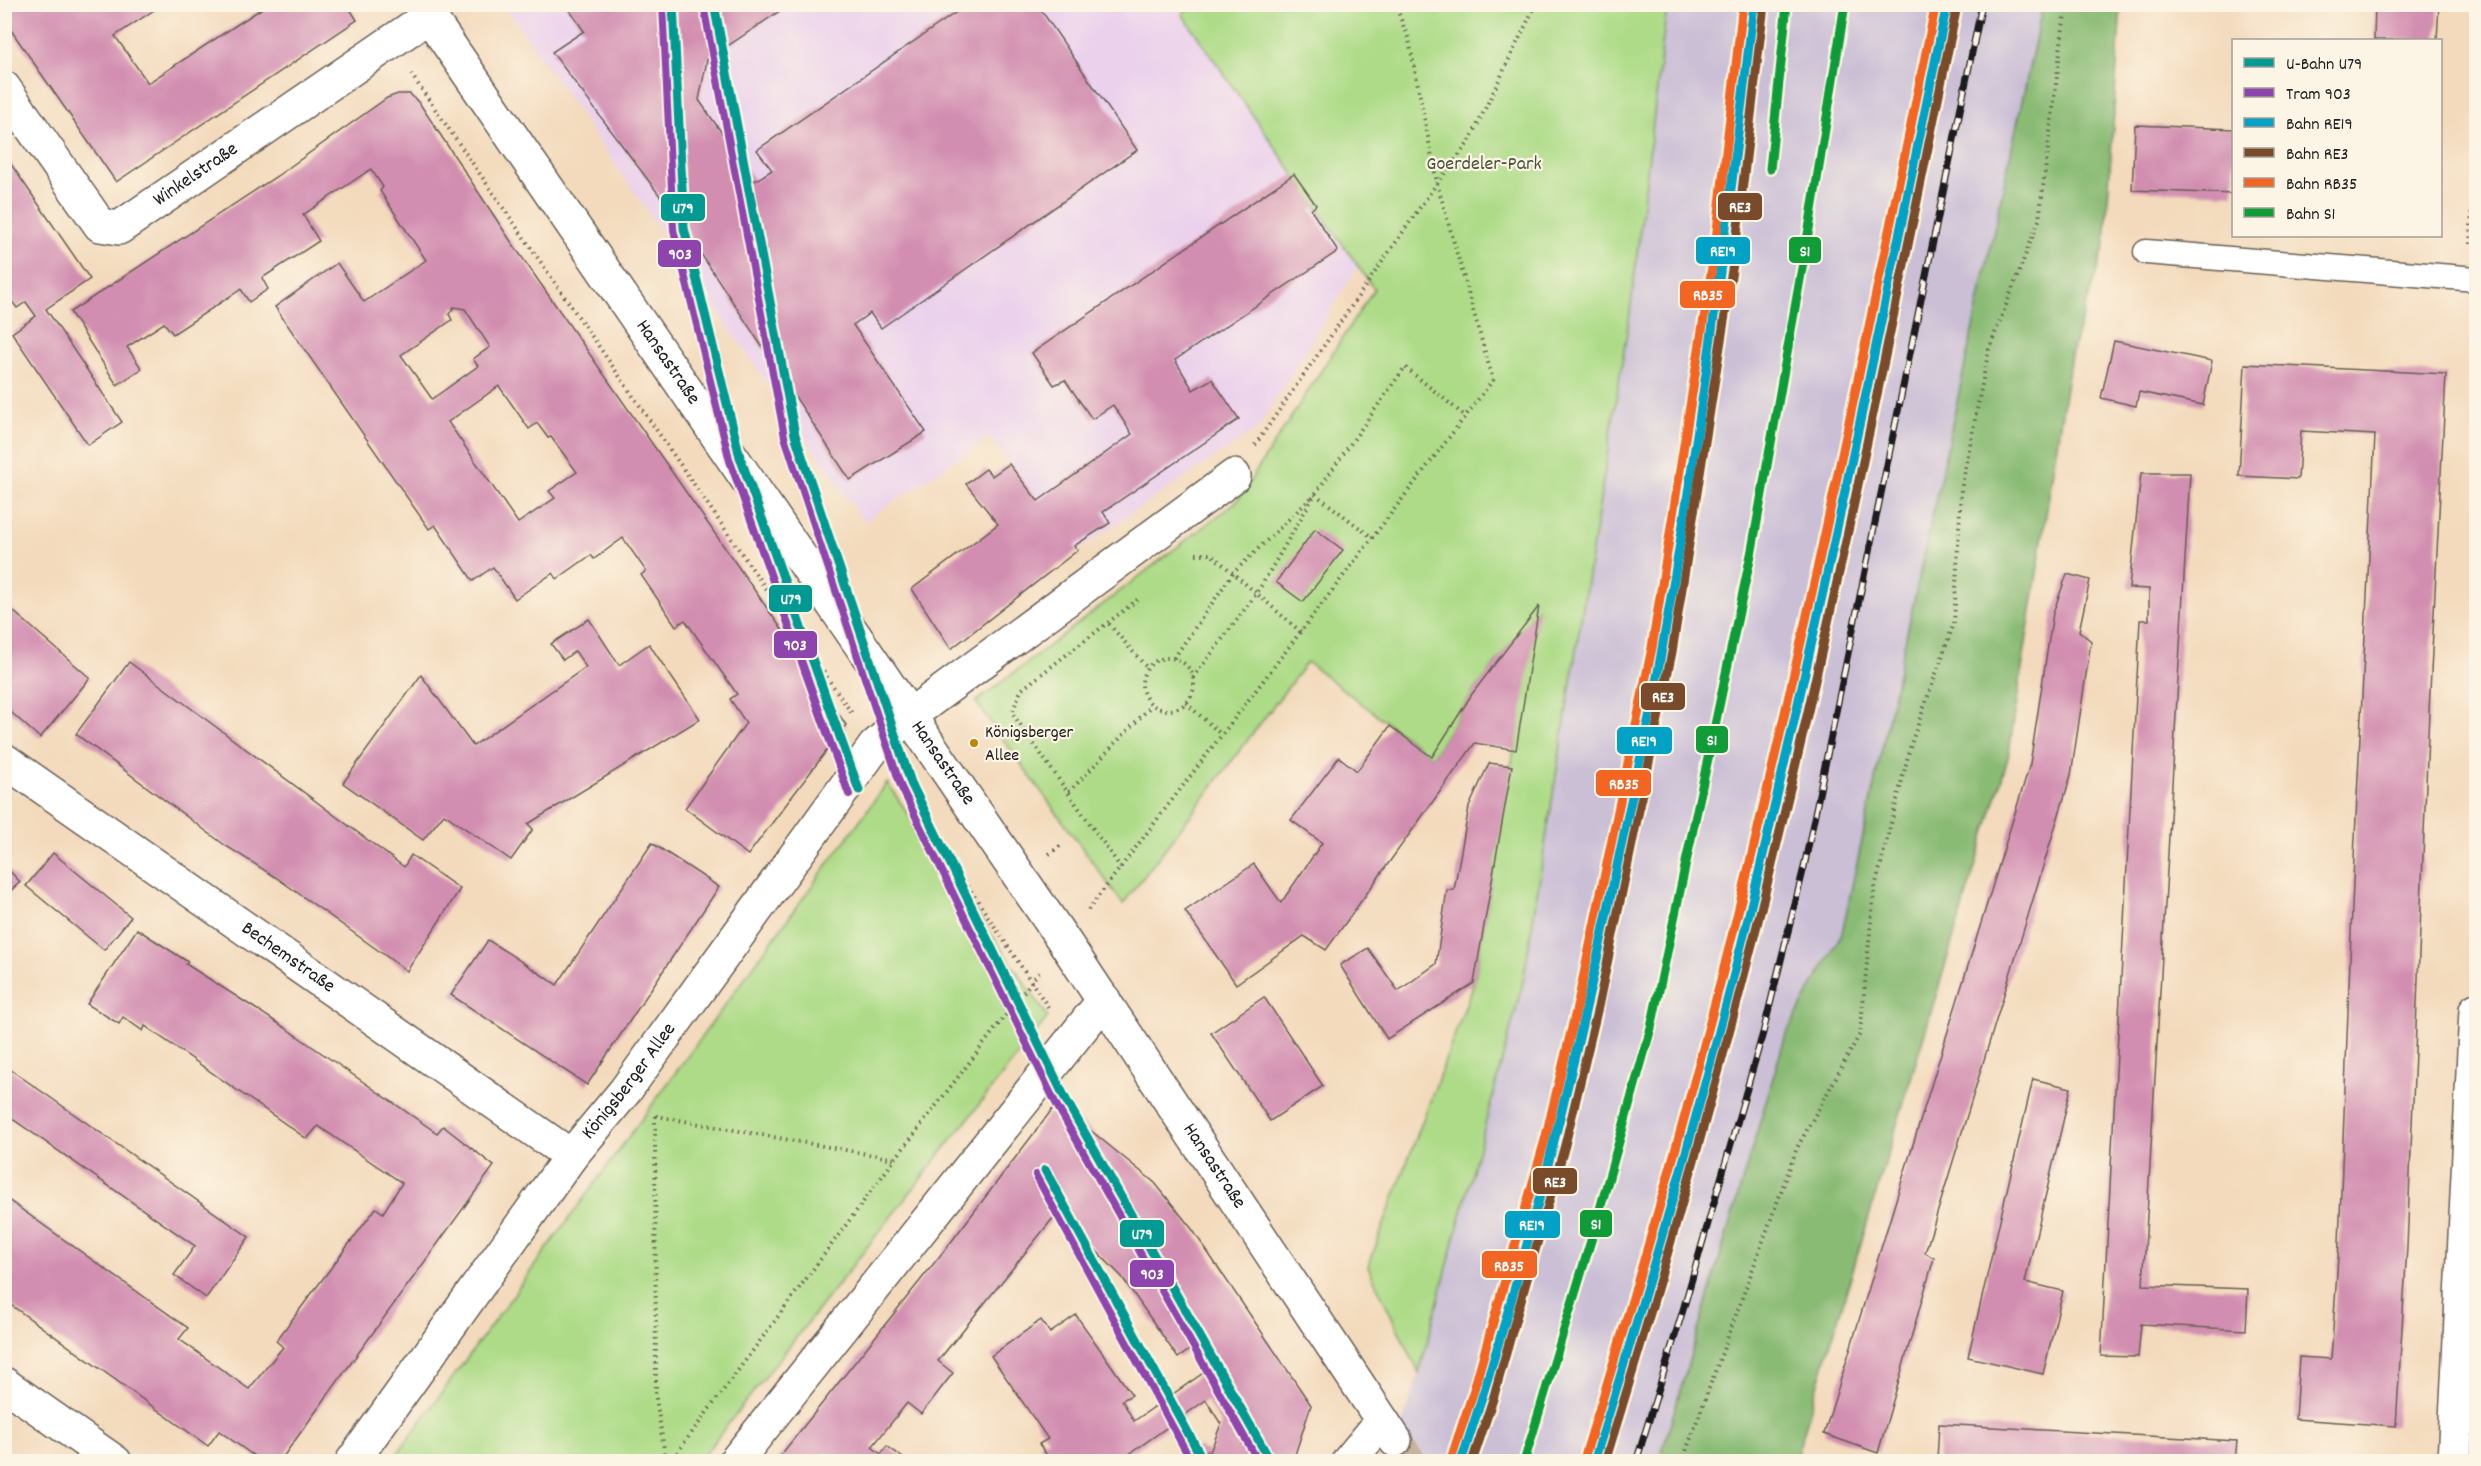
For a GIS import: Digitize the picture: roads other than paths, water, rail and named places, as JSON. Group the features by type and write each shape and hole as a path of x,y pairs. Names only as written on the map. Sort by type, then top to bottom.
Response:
{"street":[{"name":"Winkelstraße","path":"4,88 100,225 119,228 390,43 425,10"},
{"name":"Hansastraße","path":"425,10 1064,940 1388,1430 1348,1461"},
{"name":"Königsberger Allee","path":"352,1461 571,1156 625,1091 875,746 909,716 1234,476"},
{"name":"Bechemstraße","path":"4,760 571,1156"},
{"path":"735,1461 1104,1000"},
{"path":"2454,1461 2476,1010"},
{"path":"4,1384 115,1461"}],"lane":[{"path":"2146,252 2473,279"}],"tunnel":[{"path":"1395,1440 1410,1462"}],"railway":[{"path":"1636,1462 1683,1310 1763,1033 1804,867 1982,4"}],"metro line":[{"name":"U79","path":"673,4 684,228 740,457 859,790"},
{"name":"U79","path":"714,4 795,435 911,783 1066,1100 1271,1462"},
{"name":"U79","path":"1045,1170 1204,1462"}],"tram line":[{"name":"903","path":"663,5 674,230 730,461 849,794"},
{"name":"903","path":"704,6 785,437 901,786 1057,1105 1259,1462"},
{"name":"903","path":"1036,1175 1192,1462"}],"rail line":[{"name":"RB35","path":"1451,1459 1473,1393 1545,1140 1578,1003 1652,648 1715,248 1743,4"},
{"name":"RE19","path":"1461,1462 1529,1239 1548,1164 1585,1013 1652,702 1676,569 1701,408 1754,4"},
{"name":"S1","path":"1770,169 1787,4"},
{"name":"S1","path":"1524,1462 1593,1234 1651,1028 1752,550 1810,223 1845,4"},
{"name":"RB35","path":"1584,1459 1665,1189 1737,916 1816,575 1936,4"},
{"name":"RE19","path":"1594,1462 1675,1191 1748,918 1876,348 1947,4"},
{"name":"RE3","path":"1472,1462 1493,1399 1565,1145 1598,1007 1672,652 1735,251 1764,5"},
{"name":"RE3","path":"1605,1462 1703,1128 1740,993 1785,811 1862,467 1957,6"}],"place":[{"name":"Königsberger Allee","path":"974,743"}],"park label":[{"name":"Goerdeler-Park","path":"1484,165"}]}
